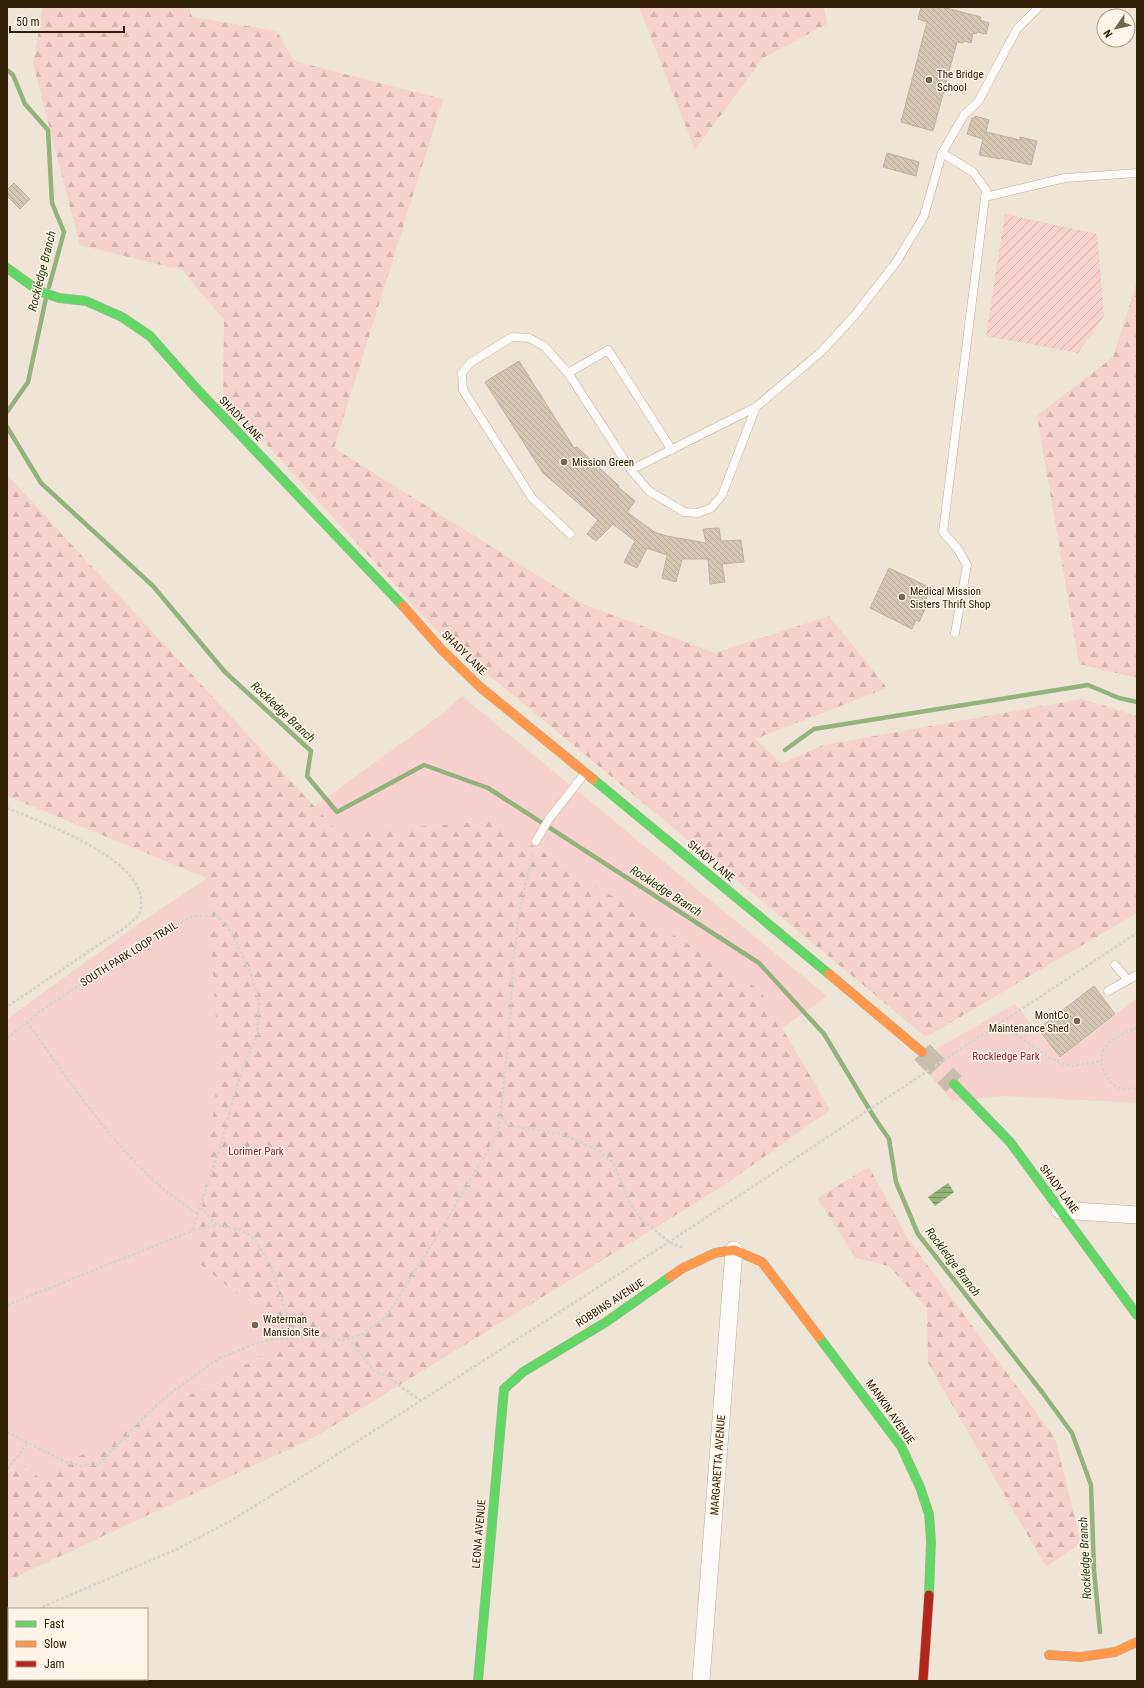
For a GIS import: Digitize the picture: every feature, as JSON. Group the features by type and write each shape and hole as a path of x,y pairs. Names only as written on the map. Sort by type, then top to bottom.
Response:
{"street":[{"name":"SHADY LANE","path":"7,268 39,291 59,298 86,301 122,317 150,336 195,387 385,586 442,650 480,687 922,1052"},
{"name":"SHADY LANE","path":"954,1084 1010,1142 1137,1315"},
{"path":"1060,1210 1137,1215"},
{"name":"ROBBINS AVENUE","path":"504,1389 523,1372 606,1322 683,1268 715,1254 734,1250"},
{"name":"MARGARETTA AVENUE","path":"701,1681 734,1250"},
{"name":"MANKIN AVENUE","path":"734,1250 762,1262 901,1446 920,1487 929,1514 931,1541 929,1607 923,1681"},
{"name":"LEONA AVENUE","path":"478,1681 504,1389"},
{"path":"1049,1655 1080,1657 1115,1652 1137,1642"}],"lane":[{"path":"631,470 756,407 822,352 855,315 897,261 924,216 942,153 964,115 978,102 1016,29 1036,7"},
{"path":"942,153 973,172 986,190 943,532 957,548 967,565 955,633"},
{"path":"985,197 1065,178 1137,174"},
{"path":"570,534 532,498 463,390 462,373 470,363 512,337 529,338 544,346 568,373 631,470 649,491 684,512 698,513 711,508 722,495 756,407"},
{"path":"568,373 608,350 672,450"},
{"path":"536,841 549,819 586,773"},
{"path":"1115,965 1128,980"},
{"path":"1108,991 1137,974"}],"path":[{"path":"7,808 82,841 109,858 128,875 136,886 141,894 142,906 140,913 122,929 7,1007"},
{"path":"286,1313 309,1334 322,1338 343,1340 363,1334 386,1318 442,1228 498,1133 510,1026 512,977 520,913 536,841"},
{"name":"SOUTH PARK LOOP TRAIL","path":"7,1039 40,1011 168,928 193,916 217,916 232,933 251,974 258,1002 257,1037 246,1059 234,1095 222,1141 192,1231"},
{"path":"40,1608 177,1549 232,1520 669,1242 1137,933"},
{"path":"27,1022 67,1078 121,1147 166,1191 198,1214"},
{"path":"996,1025 1016,1034 1048,1057 1062,1063 1072,1066 1101,1061"},
{"path":"1137,1027 1109,1042 1104,1049 1101,1061 1102,1069 1109,1081 1120,1089 1137,1088"},
{"path":"500,1117 509,1125 565,1135 601,1152 614,1164 629,1202 641,1219 669,1242 687,1250 698,1261"},
{"path":"200,1207 217,1225"},
{"path":"7,1304 192,1231 217,1225 240,1230 250,1236 259,1246 275,1277 286,1313 283,1326 272,1339"},
{"path":"7,1432 66,1462 81,1466 99,1464 150,1411 173,1391 218,1359 238,1350 272,1339 293,1338 309,1334"},
{"path":"348,1338 374,1371 392,1380 420,1401"},
{"path":"7,1469 28,1443"}],"green space":[{"path":"43,7 189,7 192,17 277,31 294,61 443,99 334,448 583,604 715,653 829,616 887,688 755,739 781,763 824,745 1082,699 1137,716 1137,913 926,1037 444,638 223,397 224,320 182,270 80,245 33,64"},
{"path":"639,7 824,7 827,24 763,58 695,150"},
{"path":"1005,214 1097,234 1104,316 1078,353 986,336"},
{"path":"1137,281 1137,678 1079,664 1037,416 1113,357"},
{"name":"Lorimer Park","path":"7,475 339,833 494,821 760,990 830,1110 726,1184 315,1437 7,1581 7,1453 40,1478 293,1338 196,1261 219,1065 207,878 7,796"},
{"name":"Lorimer Park","path":"462,696 827,996 765,1041 7,1552 7,1019 137,925 207,878 208,883 445,712"},
{"name":"Rockledge Park","path":"1137,998 1137,1103 1006,1096 952,1101 917,1060 1015,1004 1060,1058"},
{"path":"869,1167 908,1239 1055,1438 1081,1543 1046,1567 928,1363 927,1308 889,1266 856,1258 817,1198"}],"shaded area":[{"path":"948,1183 954,1192 935,1206 928,1197"}],"building":[{"path":"921,7 942,7 981,17 980,20 989,23 986,34 977,32 976,34 973,33 971,43 964,41 963,43 957,42 933,131 901,122 927,22 918,19"},
{"path":"975,116 989,120 986,132 1020,140 1020,137 1037,141 1031,165 979,155 983,139 967,134 972,118 975,118"},
{"path":"887,153 919,162 916,176 883,167"},
{"path":"14,183 30,199 20,209 7,196 7,190"},
{"name":"Mission Green","path":"519,361 574,448 577,447 619,486 618,487 635,501 627,512 654,532 667,536 706,543 703,529 719,528 721,541 741,540 744,562 722,564 725,582 710,584 708,559 682,559 676,582 662,578 667,555 647,548 637,568 624,562 635,541 613,524 596,541 587,534 598,520 543,473 485,382"},
{"path":"889,568 931,588 923,605 926,607 919,622 916,620 912,629 870,608"},
{"name":"MontCo Maintenance Shed","path":"1094,986 1115,1014 1060,1057 1038,1029"}],"waterway":[{"name":"Rockledge Branch","path":"7,70 13,75 25,104 48,130 52,203 64,232 49,287"},
{"name":"Rockledge Branch","path":"7,412 28,382 46,298"},
{"name":"Rockledge Branch","path":"7,427 41,483 153,586 225,672 311,751 307,776 337,812 424,765 488,788 759,963 824,1034 889,1139 896,1182 918,1234 1042,1392 1072,1433 1091,1485 1094,1570 1100,1632"},
{"path":"785,750 814,729 1088,685 1119,698 1137,702"}],"tunnel":[{"path":"922,1052 954,1084"}],"traffic: fast":[{"path":"7,268 39,291 59,298 86,301 122,317 150,336 195,387 403,606"},
{"path":"593,779 829,974"},
{"path":"954,1084 1010,1142 1137,1315"},
{"path":"478,1681 504,1389 523,1372 606,1322 670,1277"},
{"path":"819,1337 901,1446 920,1487 929,1514 931,1541 929,1595"}],"traffic: slow":[{"path":"403,606 442,650 480,687 593,779"},
{"path":"829,974 922,1052"},
{"path":"670,1277 683,1268 715,1253 734,1250 762,1262 819,1337"},
{"path":"1049,1655 1080,1657 1115,1652 1137,1642"}],"traffic: jam":[{"path":"923,1681 929,1595"}],"place":[{"name":"The Bridge School","path":"929,80"},
{"name":"Mission Green","path":"564,462"},
{"name":"Medical Mission Sisters Thrift Shop","path":"902,597"},
{"name":"MontCo Maintenance Shed","path":"1077,1021"},
{"name":"Waterman Mansion Site","path":"255,1325"}]}
